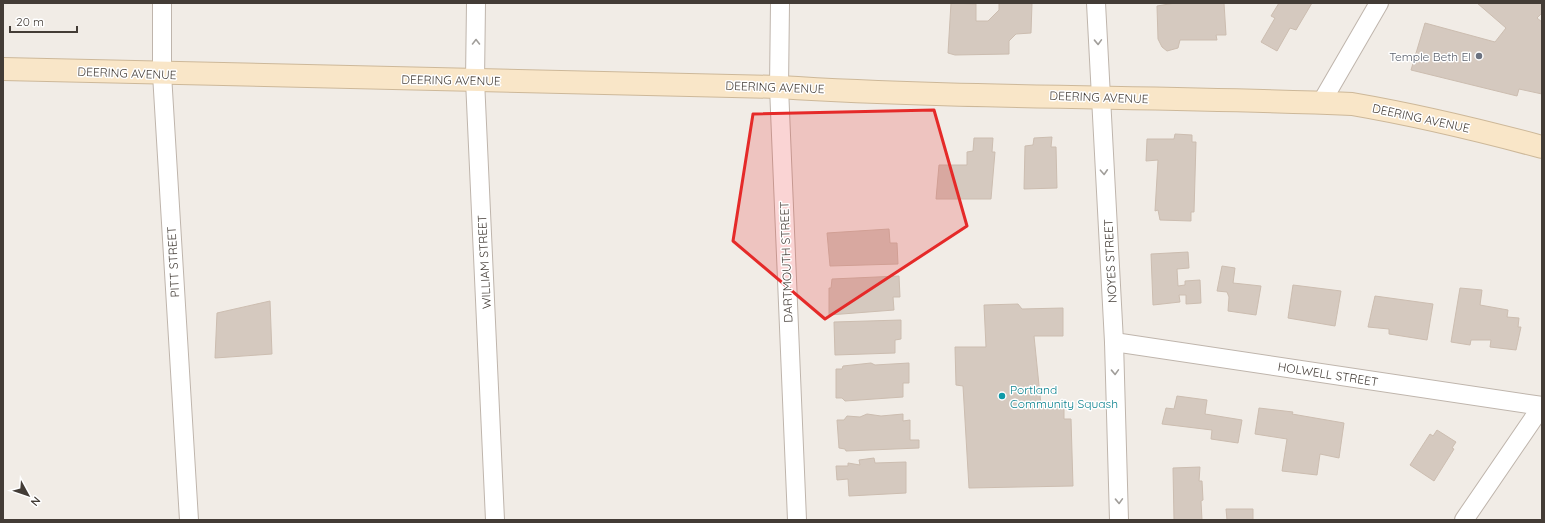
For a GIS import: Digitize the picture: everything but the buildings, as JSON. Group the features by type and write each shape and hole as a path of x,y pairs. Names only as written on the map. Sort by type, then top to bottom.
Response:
{"main road":[{"name":"DEERING AVENUE","path":"3,69 162,74 779,87 886,93 1352,104 1396,111 1468,127 1542,147"}],"street":[{"name":"PITT STREET","path":"162,3 162,74 189,520"},
{"name":"WILLIAM STREET","path":"476,3 475,80 495,520"},
{"name":"DARTMOUTH STREET","path":"780,3 779,87 797,520"},
{"name":"NOYES STREET","path":"1096,3 1114,342 1119,520"},
{"path":"1321,103 1379,3"},
{"name":"HOLWELL STREET","path":"1114,342 1542,406"},
{"path":"1464,520 1542,406"}],"highlighted area":[{"path":"934,110 967,226 825,319 733,241 753,114"}],"place":[{"name":"Temple Beth El","path":"1479,56"},
{"name":"Portland Community Squash","path":"1002,396"}]}
